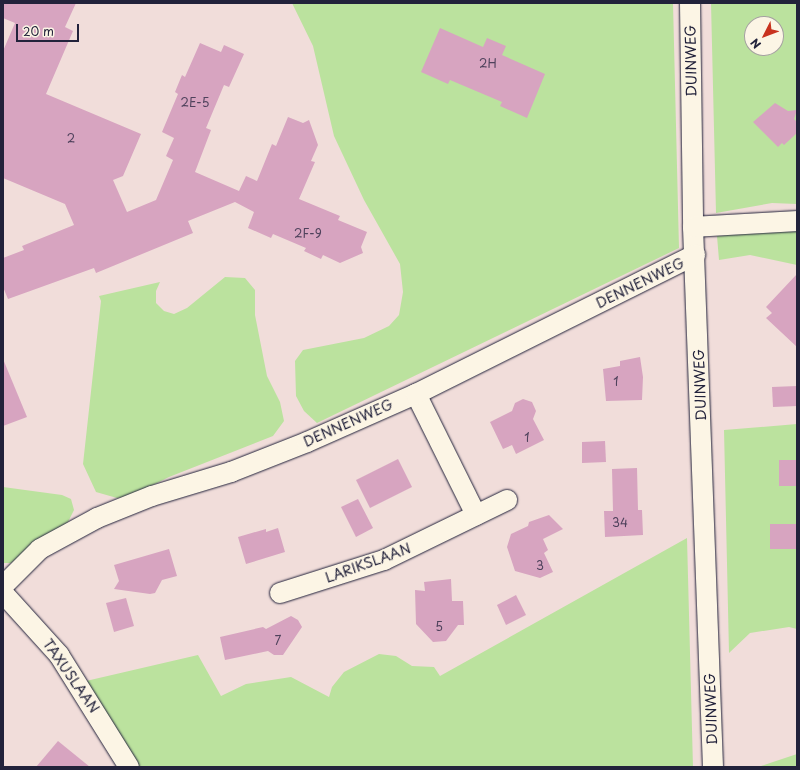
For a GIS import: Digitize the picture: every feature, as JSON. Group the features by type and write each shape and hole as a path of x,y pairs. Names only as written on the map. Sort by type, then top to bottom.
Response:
{"street":[{"name":"DUINWEG","path":"690,3 693,227 713,767"},
{"path":"693,227 797,221"},
{"name":"DENNENWEG","path":"3,586 40,549 96,518 152,496 231,472 416,394 695,255"},
{"path":"416,394 476,515"},
{"name":"LARIKSLAAN","path":"280,593 384,560 507,500"},
{"name":"TAXUSLAAN","path":"3,593 59,655 129,767"}],"green space":[{"path":"292,3 673,3 679,248 317,423 304,411 296,396 295,361 303,350 364,338 389,326 399,315 403,292 400,264 364,200 334,136 313,46"},
{"path":"711,3 797,3 797,204 772,203 716,213"},
{"path":"775,230 797,231 797,265 750,255 719,260 717,236"},
{"path":"225,277 245,278 255,290 255,315 267,376 280,402 284,421 273,436 169,477 129,497 117,498 96,492 83,464 101,301 99,296 160,282 156,291 156,303 164,311 174,314 187,308"},
{"path":"797,424 797,629 789,627 750,633 729,653 724,430"},
{"path":"3,487 62,495 71,499 74,510 68,522 11,563 3,563"},
{"path":"687,538 693,767 138,767 86,681 198,655 221,696 246,684 291,677 329,697 332,687 344,672 379,654 396,656 412,666 434,667 440,676"},
{"path":"797,754 797,767 758,767"}],"building":[{"path":"3,3 76,3 65,27 73,31 46,94 141,134 123,176 113,180 127,212 156,200 173,160 166,156 174,138 162,132 178,94 175,92 182,75 185,77 200,43 221,52 224,45 244,54 229,87 224,85 206,128 211,130 195,172 239,191 246,176 257,181 272,144 276,146 288,117 303,123 309,120 318,145 311,161 315,162 299,199 340,216 338,220 367,232 361,247 363,253 340,263 323,255 321,259 304,251 306,248 273,234 271,238 248,228 254,212 235,202 188,221 193,233 96,273 94,268 8,299 3,287 3,258 24,250 22,246 74,225 65,204 3,178 3,51 15,23 3,18"},
{"path":"440,28 483,47 487,38 506,46 502,55 545,74 527,118 500,106 502,102 450,80 448,84 421,72"},
{"path":"775,103 788,111 797,110 794,119 797,122 797,133 784,145 782,143 778,147 753,122"},
{"path":"797,274 797,347 766,318 772,313 766,307"},
{"path":"640,357 643,377 642,400 606,401 603,369 620,366 620,361"},
{"path":"3,359 27,417 3,426"},
{"path":"797,386 797,406 773,407 772,387"},
{"path":"523,399 532,402 536,411 533,419 544,440 516,454 512,445 503,449 490,422 512,411 515,403"},
{"path":"605,441 606,462 582,463 582,442"},
{"path":"398,459 412,487 370,508 356,480"},
{"path":"779,460 797,460 797,486 779,486"},
{"path":"637,468 638,510 642,510 643,535 605,537 604,511 613,511 612,469"},
{"path":"358,499 373,528 356,537 341,507"},
{"path":"549,515 563,529 543,539 548,550 544,553 553,572 540,578 515,571 507,547 511,534 528,526 529,522"},
{"path":"770,524 797,524 797,549 770,549"},
{"path":"278,528 285,552 246,564 238,537 266,529 266,532"},
{"path":"169,549 177,576 162,580 155,593 150,594 114,589 119,581 114,565"},
{"path":"451,579 452,601 463,601 464,625 458,625 446,641 433,642 416,624 415,590 425,591 424,582"},
{"path":"516,595 526,615 506,625 497,605"},
{"path":"126,598 134,626 114,632 106,603"},
{"path":"291,616 298,620 302,627 283,655 274,655 268,651 225,660 220,637 263,627 266,629"},
{"path":"58,741 90,767 36,767"}]}
